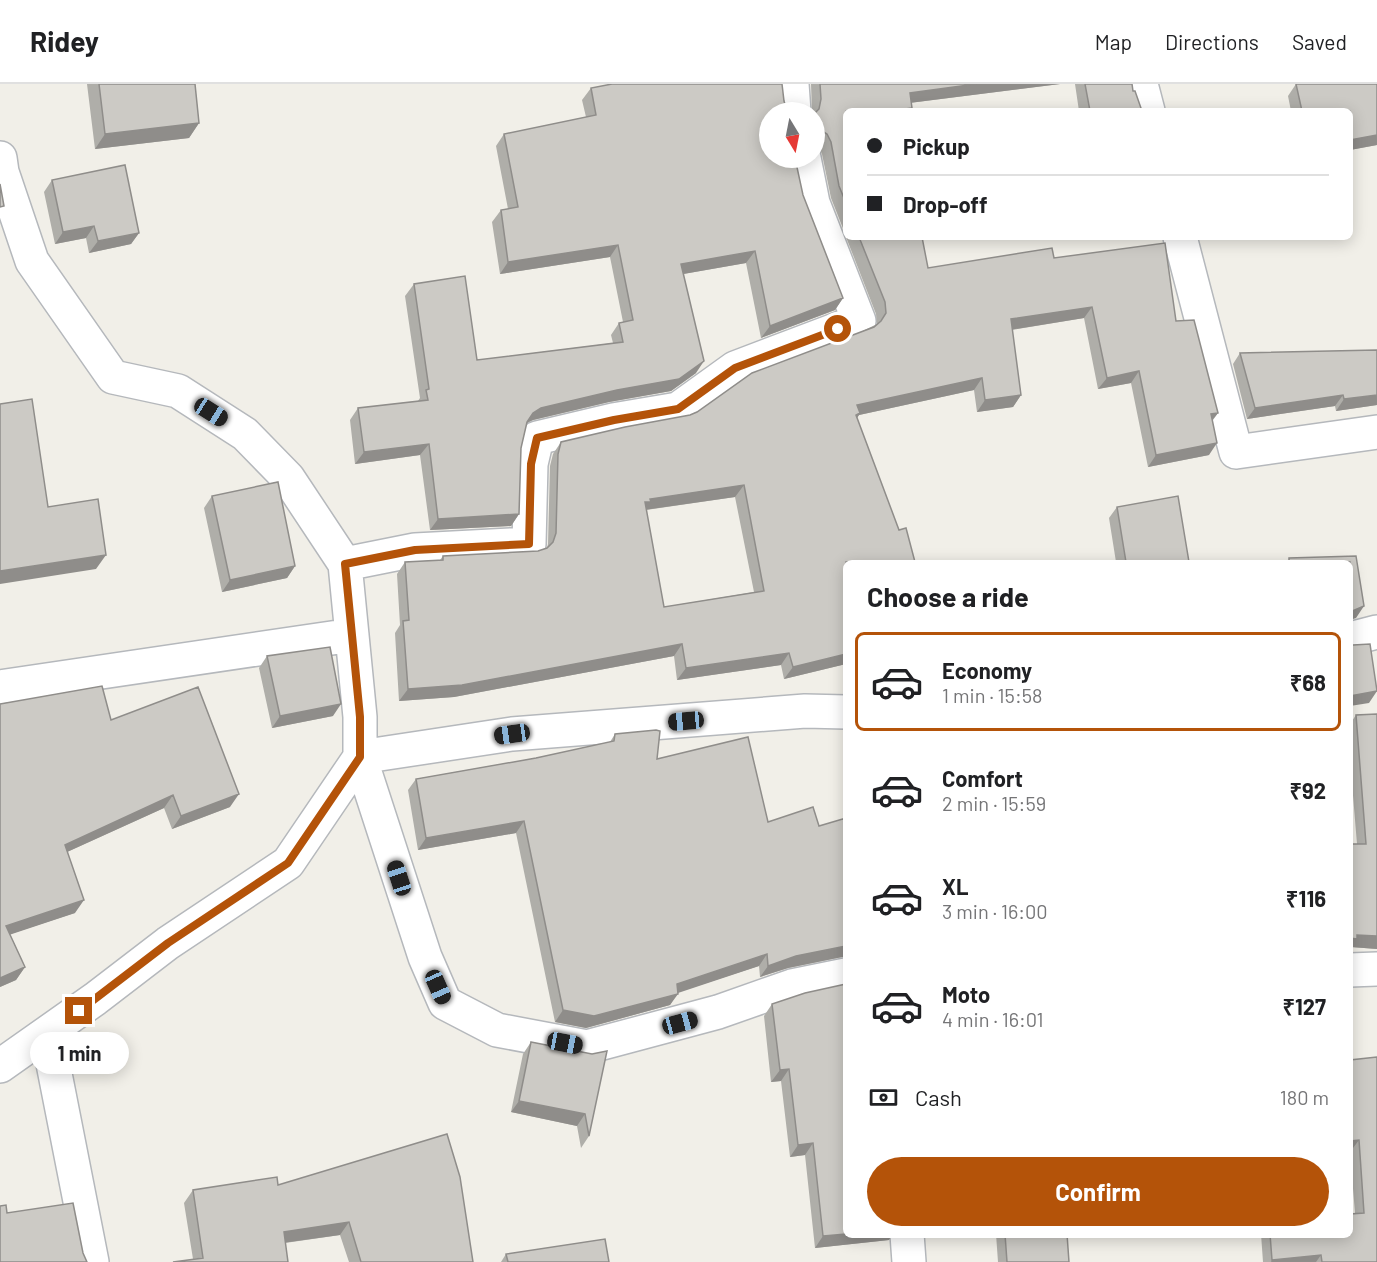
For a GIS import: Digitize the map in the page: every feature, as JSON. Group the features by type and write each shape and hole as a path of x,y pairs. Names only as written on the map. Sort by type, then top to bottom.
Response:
{"street":[{"path":"792,84 793,102"},
{"path":"1141,84 1147,108"},
{"path":"0,158 2,172 32,261 113,377 178,391 245,434 288,478 345,564 360,717 360,757 425,957 445,1002 497,1030 587,1047 718,1012 792,986 843,976"},
{"path":"345,564 415,550 529,544 531,464 537,438 614,420 678,409 735,368 859,321 813,203 806,168"},
{"path":"1181,240 1236,452 1377,432"},
{"path":"1353,638 1377,632"},
{"path":"0,687 352,635"},
{"path":"0,1066 95,999 168,943 288,863 360,757 512,734 805,711 843,712"},
{"path":"1353,970 1377,969"},
{"path":"47,1033 92,1262"},
{"path":"907,1238 909,1262"}],"building":[{"path":"99,84 195,84 199,123 105,134"},
{"path":"612,84 782,84 784,102 759,102 759,168 797,168 803,195 843,298 770,326 755,251 681,264 704,361 679,379 617,390 541,408 533,413 527,422 521,448 519,514 438,519 429,444 364,452 358,408 428,400 426,390 429,389 414,284 465,276 477,360 623,342 619,323 633,320 618,245 508,262 501,210 518,207 504,134 596,115 591,88"},
{"path":"820,84 976,84 910,93 912,108 843,108 843,196 831,142 825,133 825,102 820,102"},
{"path":"1085,84 1132,84 1141,108 1089,108"},
{"path":"1296,84 1377,84 1377,135 1353,139 1353,108 1301,108"},
{"path":"125,165 139,233 98,241 94,226 63,232 52,180"},
{"path":"0,184 4,206 0,207"},
{"path":"860,240 923,240 928,268 1052,248 1054,258 1165,243 1176,321 1194,320 1218,413 1211,414 1217,443 1156,455 1139,371 1107,378 1092,307 1011,319 1021,395 985,400 982,378 857,405 860,413 856,415 899,530 906,528 914,560 843,560 843,655 793,667 789,653 686,668 682,644 462,685 408,689 403,621 409,620 405,562 443,560 443,556 538,551 547,548 553,542 556,533 558,454 561,442 690,415 752,373 874,327 886,313 885,302","holes":["744,485 764,591 664,607 645,502 651,502 650,499"]},
{"path":"1377,350 1377,395 1344,399 1343,395 1255,408 1240,353"},
{"path":"32,399 48,507 98,499 106,555 0,571 0,404"},
{"path":"278,482 295,566 230,580 212,496"},
{"path":"1178,496 1189,560 1126,560 1117,507"},
{"path":"1356,556 1364,606 1353,611 1353,560 1289,560 1289,558"},
{"path":"1370,644 1377,691 1353,695 1353,645"},
{"path":"330,647 341,704 280,716 267,656"},
{"path":"102,686 111,720 198,687 239,794 181,816 173,795 65,845 84,900 6,926 25,967 0,978 0,704"},
{"path":"1377,714 1377,936 1357,935 1357,939 1353,938 1353,844 1366,844 1356,715"},
{"path":"660,731 657,759 748,737 768,822 813,807 819,826 843,819 843,947 796,956 768,966 767,954 677,984 678,994 594,1016 563,1010 524,821 426,838 416,779 536,758 614,741 615,734"},
{"path":"843,985 843,1234 823,1236 813,1143 798,1145 789,1069 780,1070 772,1004 805,993"},
{"path":"531,1042 592,1054 607,1051 589,1136 585,1114 519,1101"},
{"path":"1377,1057 1377,1262 1322,1262 1321,1255 1272,1260 1270,1238 1353,1238 1353,1214 1364,1213 1359,1140 1353,1141 1353,1060"},
{"path":"447,1134 460,1177 473,1262 361,1262 349,1222 284,1232 288,1262 173,1262 203,1258 193,1190 277,1177 278,1185"},
{"path":"73,1203 83,1253 87,1262 0,1262 0,1206 6,1205 7,1213"},
{"path":"1005,1238 1067,1238 1069,1262 1007,1262"},
{"path":"605,1239 609,1262 508,1262 506,1254"}],"route":[{"path":"79,1011 168,943 288,863 360,757 360,717 345,564 415,550 529,544 531,464 537,438 614,420 678,409 735,368 838,329"}]}
